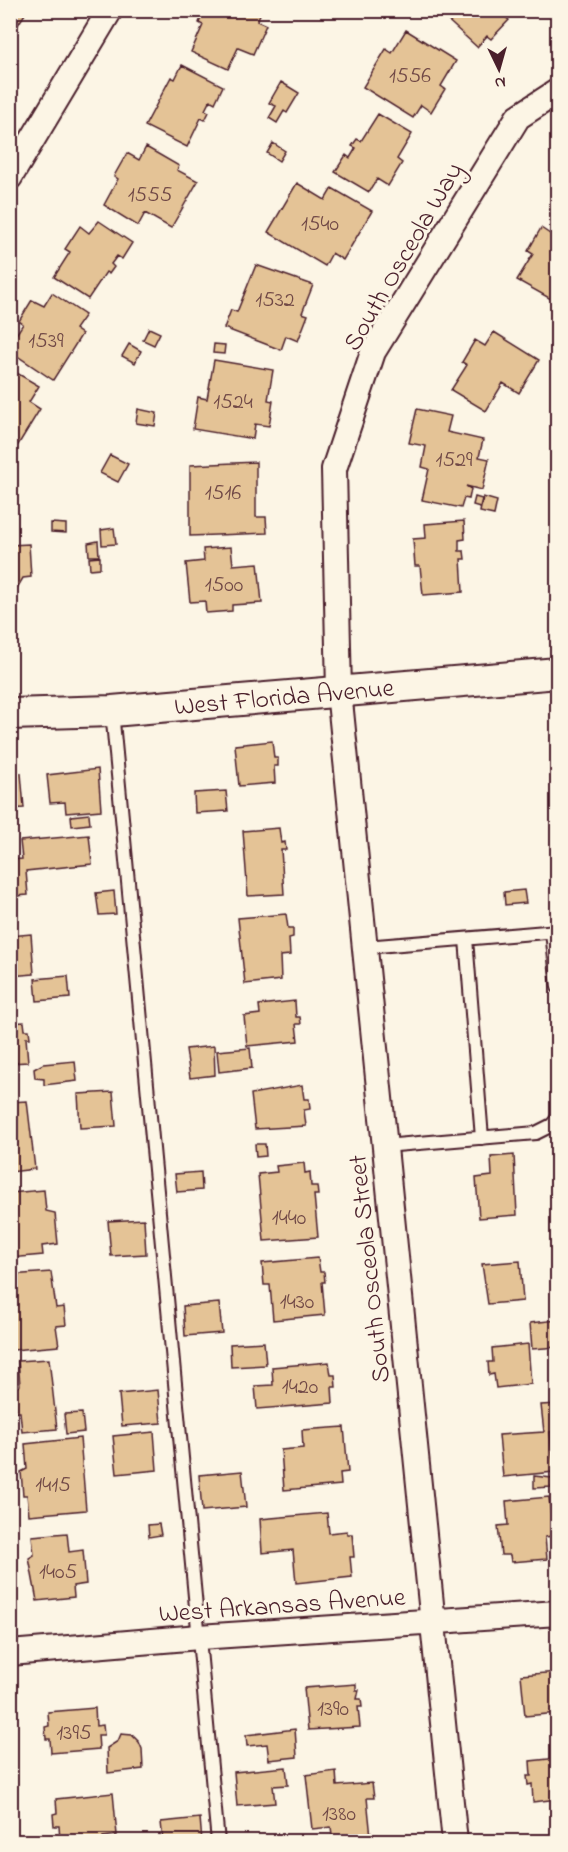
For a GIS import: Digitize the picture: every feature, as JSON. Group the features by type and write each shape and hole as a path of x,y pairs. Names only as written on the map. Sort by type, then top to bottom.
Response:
{"street":[{"path":"10,177 110,10"},
{"name":"South Osceola Way","path":"339,692 334,468 373,352 518,117 558,91"},
{"name":"West Florida Avenue","path":"10,714 112,711 558,673"},
{"name":"South Osceola Street","path":"339,692 455,1842"},
{"name":"West Arkansas Avenue","path":"10,1653 199,1637 558,1613"}],"lane":[{"path":"112,711 218,1842"},
{"path":"364,947 555,932 558,987"},
{"path":"466,939 482,1138"},
{"path":"384,1146 536,1134 552,1125 558,1118"}],"building":[{"path":"10,10 25,14 10,37"},
{"path":"204,10 262,10 257,21 266,25 253,54 238,48 228,69 191,52 203,25 199,23"},
{"path":"446,10 510,10 504,16 509,20 491,39 487,36 477,47 442,15"},
{"path":"406,30 456,61 441,86 445,89 431,112 421,105 413,118 363,87 386,49 392,53"},
{"path":"182,65 223,86 215,103 210,100 205,110 209,112 205,120 201,118 187,147 145,126 171,77 175,79"},
{"path":"281,82 299,93 287,113 284,111 277,123 269,118 276,106 269,103"},
{"path":"378,114 412,134 397,159 402,163 388,186 377,179 369,192 335,172 346,155 350,158 356,148 352,146 357,139 361,141"},
{"path":"273,143 285,151 279,161 267,153"},
{"path":"146,147 179,166 177,170 198,181 171,228 145,213 138,226 104,205 118,179 114,176 127,153 139,160"},
{"path":"297,183 325,200 332,188 372,211 343,260 332,253 325,266 268,232"},
{"path":"99,221 132,243 122,259 117,256 111,264 114,267 109,274 106,272 88,299 54,277 70,252 65,249 80,226 89,233"},
{"path":"541,228 553,236 558,228 558,303 517,280 533,254 528,251"},
{"path":"256,265 313,285 302,313 308,315 298,341 286,336 281,350 224,328 231,310 237,312"},
{"path":"52,293 85,315 75,329 82,334 53,380 10,351 10,344 23,324 19,321 32,300 44,306"},
{"path":"149,328 160,333 154,345 143,340"},
{"path":"494,332 539,360 519,393 503,383 486,411 451,390 467,365 462,362 475,340 485,346"},
{"path":"129,344 141,351 135,363 122,356"},
{"path":"214,344 225,345 224,354 213,353"},
{"path":"214,360 273,370 268,400 273,401 269,426 255,424 253,439 193,429 198,397 207,399"},
{"path":"10,369 39,386 29,402 40,409 18,445 10,441"},
{"path":"138,409 157,413 155,426 136,423"},
{"path":"417,409 451,416 447,432 483,440 479,457 489,459 482,490 466,486 471,489 469,499 464,498 461,508 422,500 429,469 422,467 426,446 409,443"},
{"path":"110,455 128,464 118,482 100,473"},
{"path":"256,462 256,517 266,517 267,533 190,536 190,465"},
{"path":"475,497 482,499 480,507 473,505"},
{"path":"483,497 497,501 494,515 480,512"},
{"path":"464,521 465,539 459,540 459,551 464,551 465,559 461,559 463,592 423,595 420,566 415,566 413,539 426,538 425,524"},
{"path":"51,523 66,524 66,533 51,532"},
{"path":"114,528 116,544 102,545 101,530"},
{"path":"98,541 99,556 89,556 88,543"},
{"path":"29,544 31,577 23,578 13,595 10,596 10,545"},
{"path":"231,547 233,565 258,563 262,603 232,605 232,611 206,613 205,601 190,602 186,563 204,561 203,549"},
{"path":"100,557 100,568 90,569 89,558"},
{"path":"272,741 274,758 278,758 278,766 274,766 275,783 239,786 235,745"},
{"path":"98,769 101,810 66,813 65,802 50,803 47,775"},
{"path":"21,773 24,808 10,809 10,774"},
{"path":"226,791 228,811 195,813 194,793"},
{"path":"89,814 90,824 72,826 71,816"},
{"path":"279,828 281,843 285,842 286,850 281,850 284,894 248,896 243,831"},
{"path":"89,835 92,864 26,871 28,895 15,896 17,910 10,911 10,860 22,859 20,841"},
{"path":"524,890 526,903 505,905 504,892"},
{"path":"114,891 116,914 99,915 96,893"},
{"path":"286,914 288,928 293,928 293,937 289,938 290,955 280,956 281,980 245,984 238,918"},
{"path":"31,934 34,974 10,976 10,936"},
{"path":"68,976 70,998 37,1001 35,979"},
{"path":"295,1001 296,1017 300,1017 301,1024 296,1024 298,1041 247,1046 244,1016 260,1014 259,1005"},
{"path":"24,1022 25,1030 29,1030 30,1038 26,1038 28,1062 10,1063 10,1023"},
{"path":"214,1046 215,1075 190,1078 186,1049"},
{"path":"250,1048 252,1068 219,1072 217,1051"},
{"path":"75,1061 77,1081 44,1085 44,1079 35,1078 34,1069 43,1064"},
{"path":"302,1085 304,1099 309,1099 310,1109 304,1110 306,1126 255,1129 251,1094"},
{"path":"113,1092 116,1126 80,1128 78,1094"},
{"path":"27,1101 35,1169 10,1172 10,1102"},
{"path":"255,1144 265,1144 266,1156 256,1157"},
{"path":"514,1155 517,1215 479,1218 476,1178 492,1176 491,1157"},
{"path":"304,1163 305,1173 310,1172 311,1186 317,1186 318,1195 314,1195 318,1237 264,1241 258,1174 277,1172 276,1166"},
{"path":"201,1172 202,1190 177,1192 175,1174"},
{"path":"44,1190 46,1211 55,1213 58,1244 42,1246 43,1255 10,1258 10,1193"},
{"path":"144,1219 146,1254 111,1256 108,1221"},
{"path":"318,1258 320,1272 324,1272 325,1282 322,1282 325,1315 273,1320 270,1285 264,1285 262,1263"},
{"path":"520,1261 523,1301 488,1304 482,1264"},
{"path":"51,1272 56,1308 64,1307 66,1325 56,1326 59,1346 13,1350 10,1335 10,1275"},
{"path":"219,1303 222,1333 185,1336 183,1306"},
{"path":"558,1320 558,1347 532,1349 530,1323"},
{"path":"264,1342 266,1365 231,1367 230,1344"},
{"path":"528,1344 531,1384 496,1388 494,1374 489,1375 488,1362 493,1362 492,1348"},
{"path":"49,1359 57,1429 22,1432 20,1412 16,1412 14,1389 20,1385 18,1361"},
{"path":"329,1362 331,1375 335,1375 336,1387 332,1387 333,1403 257,1409 255,1386 273,1385 272,1367"},
{"path":"158,1390 161,1423 122,1426 119,1394"},
{"path":"558,1404 558,1431 550,1432 554,1472 503,1477 499,1435 544,1432 541,1405"},
{"path":"82,1413 84,1432 66,1434 64,1414"},
{"path":"344,1427 348,1472 340,1473 341,1485 284,1490 281,1450 303,1448 302,1430"},
{"path":"154,1432 157,1470 117,1474 113,1436"},
{"path":"80,1438 86,1510 29,1515 27,1495 23,1495 21,1472 27,1469 25,1444"},
{"path":"242,1471 246,1507 202,1511 199,1475"},
{"path":"534,1476 552,1478 552,1487 534,1488"},
{"path":"549,1497 553,1536 545,1537 547,1559 511,1562 510,1555 501,1555 498,1526 508,1525 506,1501"},
{"path":"327,1513 329,1533 347,1531 347,1534 352,1534 354,1557 350,1557 352,1577 296,1583 293,1550 262,1553 260,1519"},
{"path":"159,1524 161,1535 149,1537 148,1525"},
{"path":"67,1533 69,1552 83,1550 86,1584 73,1586 74,1597 37,1601 29,1558 34,1555 32,1536"},
{"path":"558,1672 558,1713 525,1716 521,1675"},
{"path":"356,1684 356,1690 359,1690 357,1699 361,1699 362,1707 358,1707 360,1727 308,1730 304,1688"},
{"path":"95,1708 96,1726 103,1725 104,1735 98,1735 99,1749 51,1753 50,1739 46,1739 45,1727 49,1726 48,1712"},
{"path":"295,1729 297,1757 269,1760 267,1744 247,1746 246,1735"},
{"path":"121,1734 132,1735 139,1742 142,1749 143,1769 108,1773 107,1748 118,1741"},
{"path":"558,1758 558,1799 533,1802 532,1784 528,1785 527,1776 531,1776 530,1761"},
{"path":"286,1767 288,1785 273,1786 275,1803 237,1806 234,1772"},
{"path":"336,1771 337,1786 372,1783 374,1798 367,1798 371,1837 333,1842 331,1827 312,1829 306,1775"},
{"path":"113,1793 117,1835 103,1837 104,1842 60,1840 59,1826 54,1826 53,1814 57,1813 56,1799"},
{"path":"200,1818 202,1842 163,1842 161,1822"}]}
